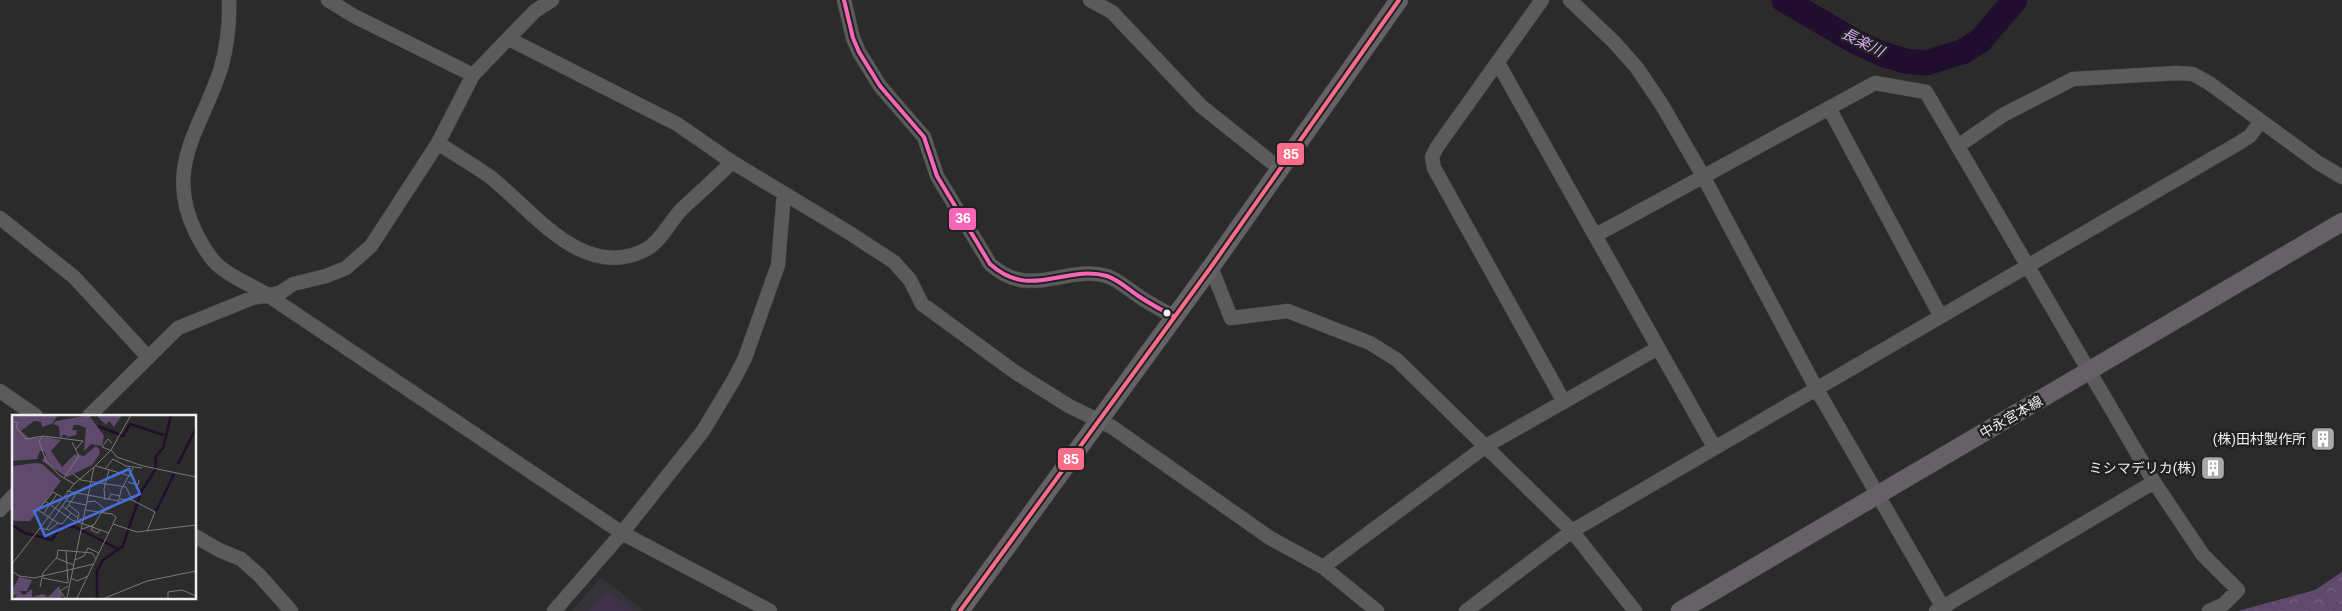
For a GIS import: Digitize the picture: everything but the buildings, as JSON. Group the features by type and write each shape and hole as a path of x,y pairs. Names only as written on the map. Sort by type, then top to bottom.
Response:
{"main road":[{"path":"960,611 1173,316 1211,267 1399,0"},
{"name":"中永宮本線","path":"1680,611 2342,222"}],"street":[{"path":"229,0 227,42 221,67 187,149 183,175 184,199 191,223 202,245 219,267 266,294 622,532 770,611"},
{"path":"328,0 354,16 474,75"},
{"path":"90,415 178,328 191,321 266,294 280,293 293,284 346,268 362,256 371,246 438,143 474,75 535,11 552,0"},
{"path":"844,0 853,38 859,52 880,86 924,137 937,176 980,251 999,273 1013,280 1030,282 1093,275 1107,276 1173,316"},
{"path":"1090,0 1112,12 1201,106 1280,169"},
{"path":"1542,0 1437,147 1432,157 1434,168 1564,402"},
{"path":"1570,0 1604,31 1637,68 1662,105 1703,176 1816,388 1941,610 2154,482"},
{"path":"510,38 677,124 732,162 784,192 894,262 910,280 922,304 992,355 1069,406 1099,421 1212,496 1270,538 1323,567 1377,611"},
{"path":"1498,63 1714,447"},
{"path":"1958,146 2004,115 2073,79 2148,74 2193,74 2209,83 2317,162 2342,177"},
{"path":"1596,235 1875,82 1926,92 2154,482 2203,555 2238,590 2224,604 2210,611"},
{"path":"1829,108 1940,315"},
{"path":"1466,611 1572,530 2250,136 2260,122"},
{"path":"438,143 489,176 560,239 575,248 595,255 615,258 648,248 660,238 681,210 705,190 732,162"},
{"path":"554,611 622,532 703,431 745,358 778,265 784,192"},
{"path":"0,218 74,277 148,357"},
{"path":"1211,267 1231,318 1288,311 1370,343 1397,360 1572,530 1635,611"},
{"path":"1323,567 1486,446 1658,348"},
{"path":"0,391 35,415"},
{"path":"0,510 12,497"},
{"path":"196,536 241,559 260,576 291,611"}],"shaded area":[{"path":"601,577 644,611 572,611"},
{"path":"607,590 633,611 589,611"}],"green space":[{"path":"2342,572 2342,611 2238,611 2315,590"}],"waterway":[{"name":"長楽川","path":"1784,0 1856,42 1882,54 1905,61 1926,63 1962,52 1980,41 2015,0"}],"transit line":[{"name":"36","path":"844,0 853,38 859,52 880,86 924,137 937,176 990,264 1005,275 1020,280 1034,281 1077,274 1107,276 1173,316"},
{"name":"85","path":"960,611 1211,267 1399,0"}],"place":[{"name":"(株)田村製作所","path":"2323,439"},
{"name":"ミシマデリカ(株)","path":"2213,468"}]}
